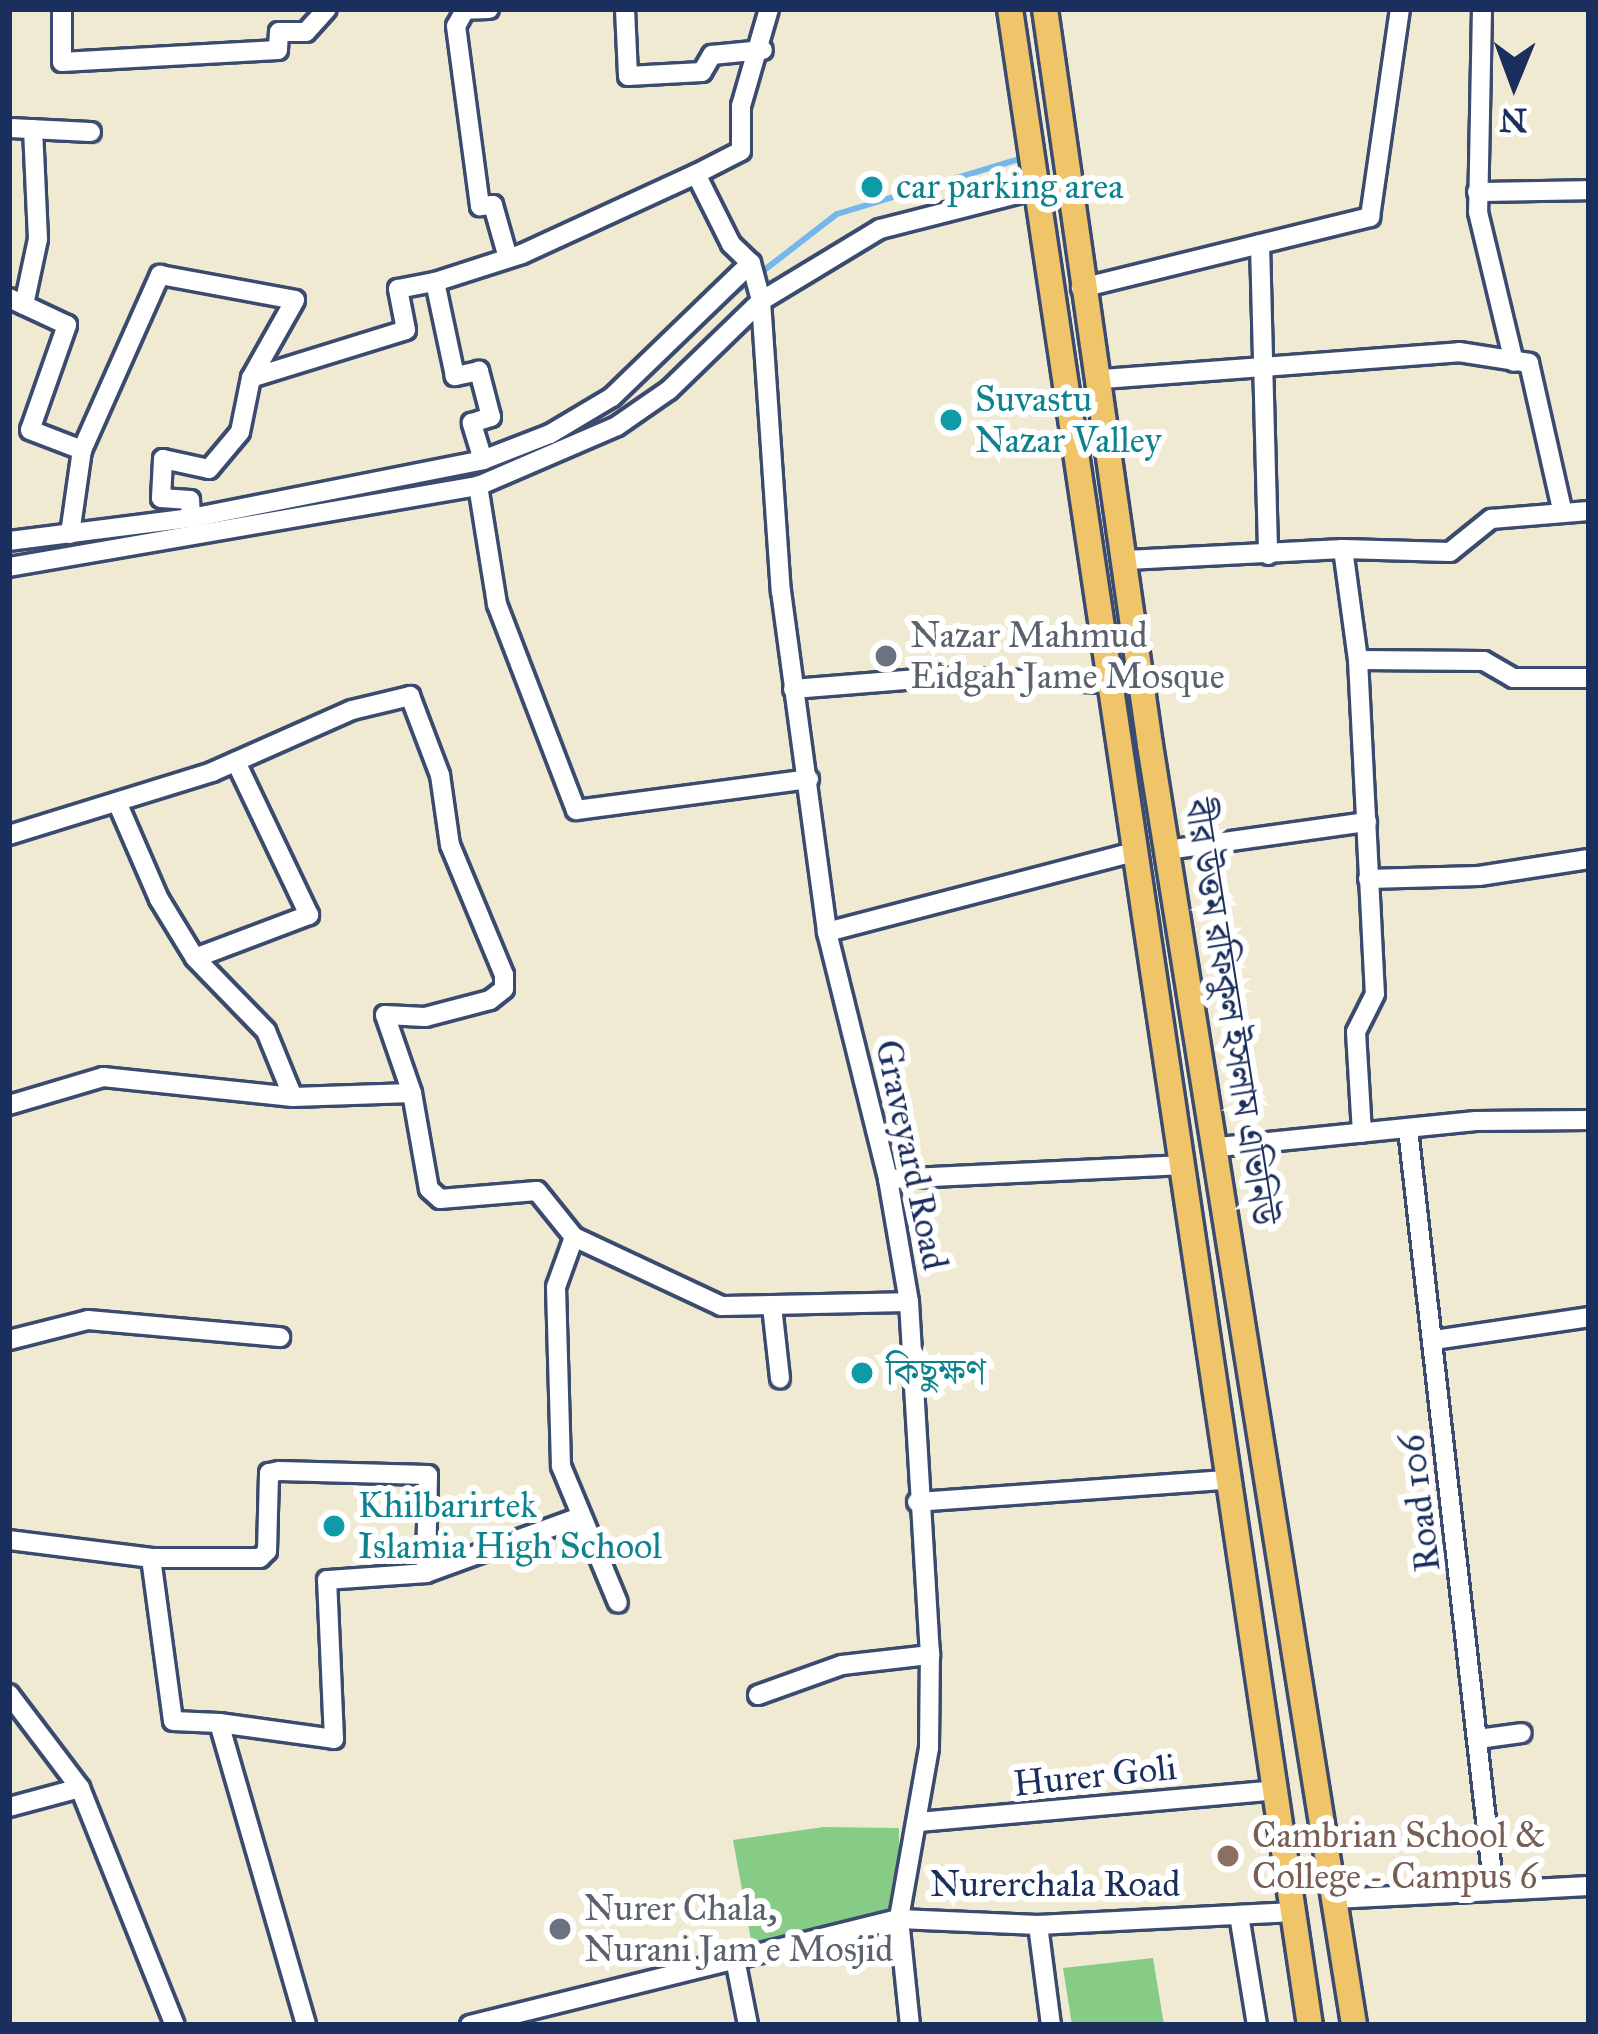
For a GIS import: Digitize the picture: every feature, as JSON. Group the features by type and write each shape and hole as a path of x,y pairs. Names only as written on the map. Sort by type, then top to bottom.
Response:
{"main road":[{"name":"বীর উত্তম রফিকুল ইসলাম এভিনিউ","path":"1010,9 1310,2025"},
{"name":"বীর উত্তম রফিকুল ইসলাম এভিনিউ","path":"1046,9 1081,288 1103,379 1167,850 1219,1148 1262,1479 1354,2025"}],"street":[{"path":"62,9 62,62 278,50 279,32 306,32 327,9"},
{"path":"489,9 465,10 456,26 480,206 493,205 508,258"},
{"path":"626,9 628,76 701,72 712,56 763,50"},
{"path":"251,378 406,329 398,289 508,258 741,151 741,106 763,50 769,9"},
{"path":"1081,288 1370,217 1400,9"},
{"path":"1482,9 1477,192 1514,362"},
{"path":"9,128 91,132"},
{"path":"33,129 38,239 17,302 67,325 30,430 82,450"},
{"path":"9,541 190,518 483,460 550,434 612,397 752,265 731,244 696,174"},
{"path":"9,567 478,487 561,457 669,390 760,297 880,229 1037,189"},
{"path":"1477,192 1589,190"},
{"path":"1260,244 1268,555"},
{"name":"Graveyard Road","path":"752,265 760,297 793,689 827,932 888,1179 909,1302 929,1655 919,1822 899,1919 910,2025"},
{"path":"70,534 82,450 160,274 295,300 251,378 240,432 209,469 164,458 161,498 190,500 190,518"},
{"path":"435,282 455,376 479,371 490,417 472,423 483,460"},
{"path":"1103,379 1460,352 1529,363 1562,511"},
{"path":"550,434 561,457"},
{"path":"478,487 496,604 576,810 808,778"},
{"path":"1127,560 1343,549 1450,553 1491,519 1589,511"},
{"path":"1343,549 1358,660 1375,994 1356,1032 1362,1133"},
{"path":"1358,660 1484,661 1514,678 1589,678"},
{"path":"793,689 943,677 1110,683"},
{"path":"9,836 236,762 352,710 410,696 418,709 450,845 504,974 504,989 490,1000 425,1017 385,1015 412,1093 429,1189 440,1199 537,1191 574,1238 721,1306 909,1302"},
{"path":"196,958 309,915 236,762"},
{"path":"117,802 159,898 196,958 266,1031 293,1097"},
{"path":"1167,850 1367,822"},
{"path":"827,932 1135,852"},
{"path":"1368,878 1479,876 1589,859"},
{"path":"9,1105 104,1077 293,1097 412,1093"},
{"path":"1219,1148 1408,1129 1589,1120"},
{"name":"Road 106","path":"1408,1129 1494,1891"},
{"path":"888,1179 1180,1165"},
{"path":"574,1238 556,1287 561,1466 618,1603"},
{"path":"772,1306 780,1379"},
{"path":"1434,1340 1589,1317"},
{"path":"9,1340 88,1320 280,1337"},
{"path":"9,1540 151,1558 260,1558 267,1551 269,1473 428,1475 426,1574"},
{"path":"917,1502 1227,1480"},
{"path":"151,1558 172,1720 334,1739 327,1580 426,1574 580,1517"},
{"path":"758,1695 842,1664 929,1655"},
{"path":"9,1694 80,1788 175,2025"},
{"path":"219,1723 306,2025"},
{"path":"1478,1739 1522,1733"},
{"path":"9,1807 80,1788"},
{"name":"Hurer Goli","path":"919,1822 1278,1790"},
{"path":"1334,1899 1588,1890"},
{"name":"Nurerchala Road","path":"470,2025 530,2016 734,1954 899,1919 1038,1925 1294,1912"},
{"path":"1240,1915 1257,2025"},
{"path":"1038,1925 1052,2025"},
{"path":"734,1954 748,2025"}],"green space":[{"path":"824,1827 899,1828 899,1910 752,1945 733,1840"},
{"path":"1153,1958 1164,2025 1072,2025 1063,1968"}],"waterway":[{"path":"723,302 837,214 1026,157"},
{"path":"321,501 463,479 489,467"}],"place":[{"name":"car parking area","path":"872,187"},
{"name":"Suvastu Nazar Valley","path":"951,420"},
{"name":"Nazar Mahmud Eidgah Jame Mosque","path":"886,656"},
{"name":"কিছুক্ষণ","path":"862,1373"},
{"name":"Khilbarirtek Islamia High School","path":"334,1526"},
{"name":"Cambrian School & College - Campus 6","path":"1228,1856"},
{"name":"Nurer Chala, Nurani Jam e Mosjid","path":"560,1929"}]}
